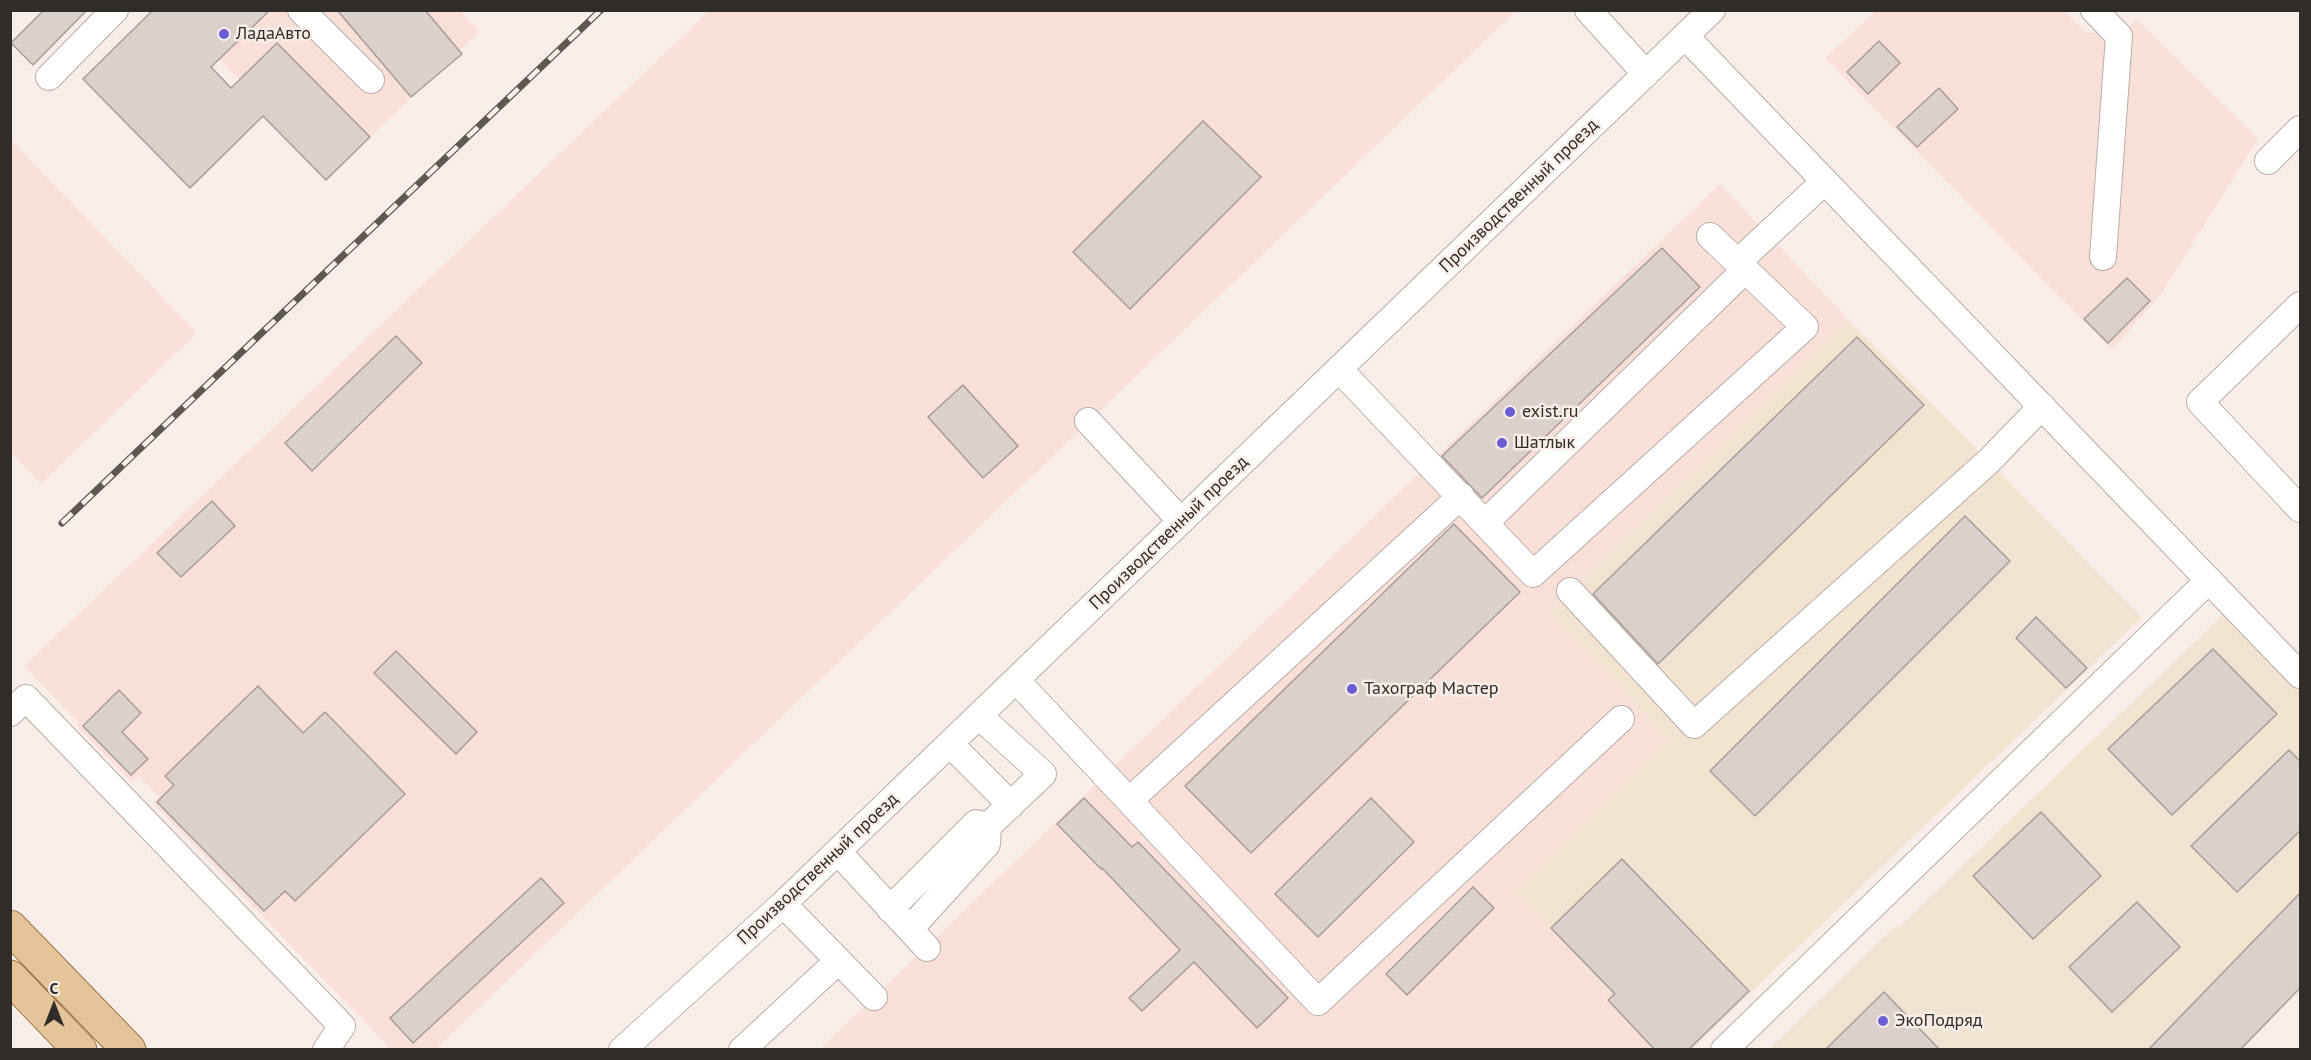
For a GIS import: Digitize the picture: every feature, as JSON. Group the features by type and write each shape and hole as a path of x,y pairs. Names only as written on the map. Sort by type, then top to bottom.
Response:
{"main road":[{"path":"10,927 129,1050"},
{"path":"10,977 80,1050"}],"street":[{"path":"49,77 116,10"},
{"path":"300,10 371,80"},
{"path":"1588,10 1646,74"},
{"name":"Производственный проезд","path":"631,1047 838,852 1712,10"},
{"path":"2094,10 2119,36 2103,257"},
{"path":"1685,36 2301,675"},
{"path":"2268,161 2301,129"},
{"path":"1489,519 1825,181"},
{"path":"1339,369 1533,574 1805,327 1710,236"},
{"path":"2301,305 2200,402 2301,509"},
{"path":"1570,591 1694,725 1989,461 2042,406"},
{"path":"1088,421 1181,521"},
{"path":"1130,800 1461,496"},
{"path":"1724,1050 2209,580"},
{"path":"1016,680 1317,1002 1621,719"},
{"path":"10,712 26,698 342,1026 326,1050"},
{"path":"838,852 918,938 987,844 988,826 1043,774 979,716"},
{"path":"950,744 1011,804"},
{"path":"890,909 976,823 988,826"},
{"path":"783,904 874,998"},
{"path":"742,1050 838,960"}],"shaded area":[{"path":"173,11 460,11 480,31 331,175"},
{"path":"709,11 1516,11 436,1049 391,1049 153,803 159,797 139,776 132,782 76,725 78,722 24,666"},
{"path":"1876,11 2064,11 2086,32 2118,36 2137,19 2258,139 2161,294 2112,350 1825,58"},
{"path":"11,140 197,333 41,484 11,452"},
{"path":"1720,184 1849,320 1549,611 1669,740 1513,891 1611,993 1606,999 1653,1049 819,1050"},
{"path":"1849,320 2142,617 1692,1049 1653,1049 1605,998 1611,993 1513,891 1668,740 1549,612"},
{"path":"2227,611 2300,687 2300,974 2227,1049 1768,1050 1893,928 1900,926"}],"building":[{"path":"44,10 87,10 33,65 11,43"},
{"path":"153,10 270,10 211,67 231,88 277,43 370,137 326,180 263,116 190,188 83,79"},
{"path":"337,10 425,10 462,54 411,97"},
{"path":"1879,41 1900,63 1868,94 1847,72"},
{"path":"1939,88 1958,109 1917,147 1897,127"},
{"path":"1203,121 1261,177 1130,309 1073,252"},
{"path":"1662,248 1700,287 1482,498 1442,456"},
{"path":"2127,278 2150,301 2108,343 2084,319"},
{"path":"396,336 422,363 312,471 285,443"},
{"path":"1857,337 1924,405 1658,664 1593,594"},
{"path":"963,385 1018,446 983,478 928,417"},
{"path":"212,501 235,526 181,577 157,553"},
{"path":"1965,516 2010,561 1755,816 1710,771"},
{"name":"Тахограф Мастер","path":"1454,524 1520,592 1251,853 1185,786"},
{"path":"2036,617 2087,668 2066,688 2016,638"},
{"path":"2213,649 2277,714 2172,815 2108,749"},
{"path":"396,651 477,732 456,754 374,673"},
{"path":"258,686 303,733 325,712 405,794 295,901 285,891 264,911 157,802 174,785 165,776"},
{"path":"119,690 141,713 122,732 148,759 131,775 83,726"},
{"path":"2289,750 2301,762 2301,830 2237,892 2191,846"},
{"path":"1084,798 1132,847 1138,842 1288,998 1257,1028 1194,962 1142,1011 1129,998 1180,950 1057,824"},
{"path":"1371,798 1414,842 1318,937 1275,894"},
{"path":"2041,812 2101,876 2033,939 1973,876"},
{"path":"1622,859 1749,991 1688,1050 1655,1050 1608,1000 1615,994 1551,928"},
{"path":"541,878 564,903 413,1043 390,1018"},
{"path":"1473,887 1494,908 1407,995 1386,974"},
{"path":"2301,892 2301,987 2240,1050 2148,1050"},
{"path":"2137,902 2180,947 2112,1012 2069,967"},
{"name":"ЭкоПодряд","path":"1884,992 1940,1050 1825,1050"}],"railway":[{"path":"62,523 601,10"}],"place":[{"name":"ЛадаАвто","path":"224,34"},
{"name":"exist.ru","path":"1510,412"},
{"name":"Шатлык","path":"1502,443"},
{"name":"Тахограф Мастер","path":"1352,689"},
{"name":"ЭкоПодряд","path":"1883,1021"}]}
